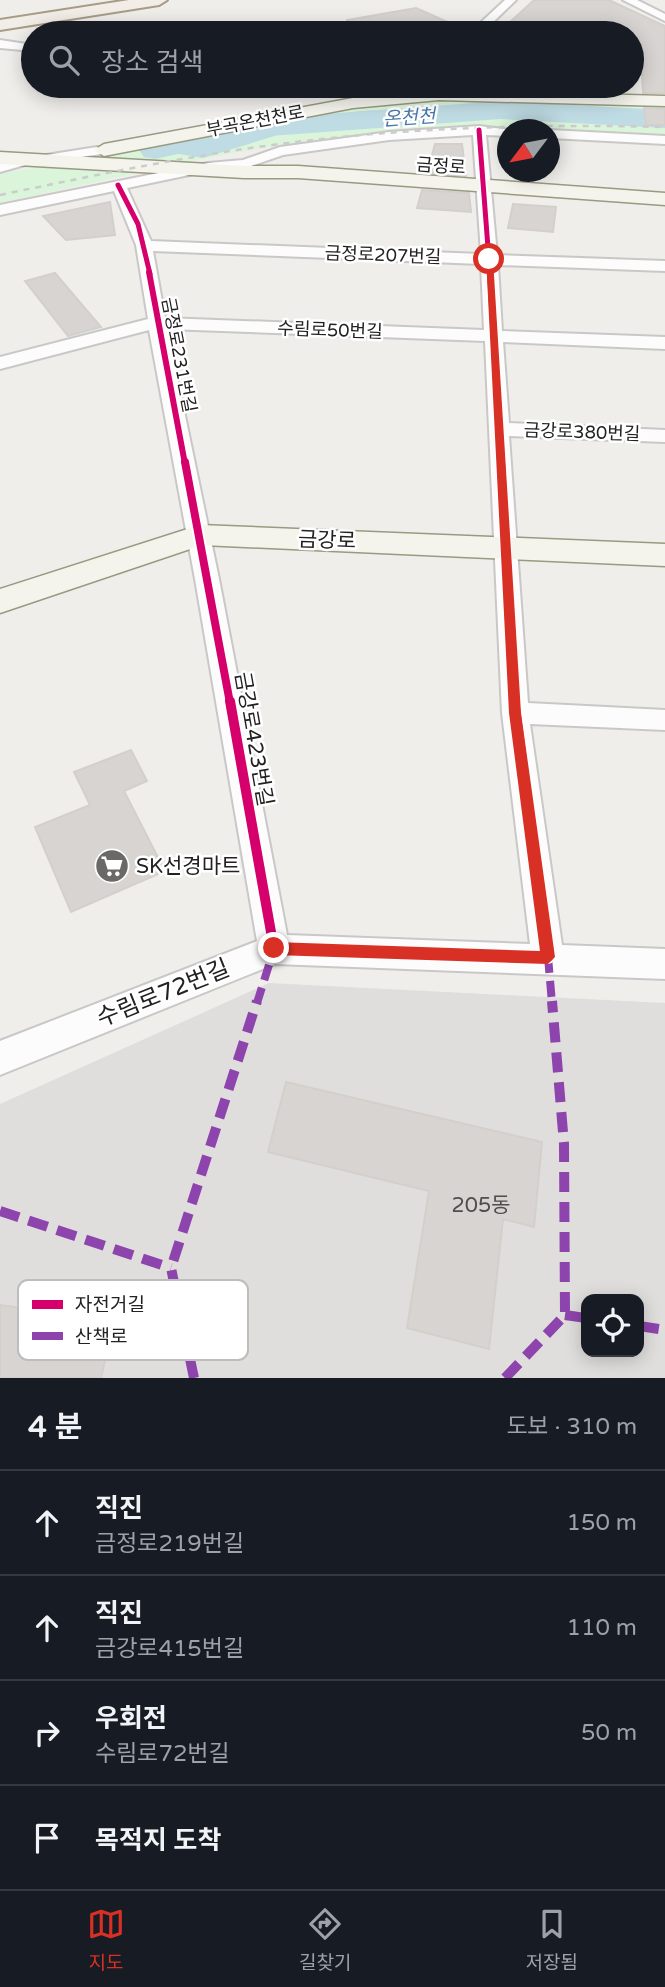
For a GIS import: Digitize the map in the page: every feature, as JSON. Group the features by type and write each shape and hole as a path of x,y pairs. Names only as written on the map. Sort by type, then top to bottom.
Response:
{"main road":[{"path":"0,12 79,0"},
{"path":"0,18 120,0"},
{"path":"25,21 159,0"},
{"path":"0,25 21,22"},
{"name":"부곡온천천로","path":"99,155 383,98"},
{"name":"부곡온천천로","path":"601,98 665,101"},
{"name":"금정로","path":"0,142 191,166 665,199"},
{"path":"99,155 113,175 108,187"},
{"name":"금정로","path":"0,158 59,161 99,155 191,166 245,164 298,172"},
{"name":"금강로","path":"0,600 200,535 665,555"}],"street":[{"path":"488,21 511,0"},
{"path":"628,0 665,18"},
{"path":"0,44 21,47"},
{"path":"479,130 485,186 515,713 548,957"},
{"path":"245,164 280,151 351,141 479,130 497,131"},
{"path":"560,135 665,140"},
{"path":"0,169 24,160 99,155"},
{"path":"0,209 108,187 191,166"},
{"name":"금정로231번길","path":"108,187 127,198 143,246 155,323 200,535"},
{"name":"금정로207번길","path":"143,246 665,266"},
{"name":"수림로50번길","path":"0,363 155,323 665,343"},
{"name":"금강로380번길","path":"499,429 665,436"},
{"name":"금강로423번길","path":"200,535 274,948"},
{"path":"515,713 665,720"},
{"name":"수림로72번길","path":"0,1058 274,948 548,957 665,964"}],"shaded area":[{"path":"269,983 665,1003 665,1378 0,1378 0,1104"}],"green space":[{"path":"421,99 665,105 665,138 560,132 560,119 497,119 497,131 399,133 292,143 149,170 0,203 0,174 363,105"}],"water":[{"name":"온천천","path":"471,106 665,116 665,120 555,114 393,116 297,129 203,158 155,150 176,141 246,127 361,111"}],"building":[{"path":"534,0 609,0 665,26 665,93 644,93 644,21 511,21"},
{"path":"416,8 445,21 347,21"},
{"path":"644,108 665,109 665,125 646,125"},
{"path":"435,144 462,144 466,176 427,173"},
{"path":"422,190 469,193 471,212 417,208"},
{"path":"110,202 115,235 66,240 43,216"},
{"path":"513,204 556,207 553,232 508,228"},
{"path":"55,273 101,327 68,336 25,281"},
{"path":"131,750 147,781 124,791 165,871 71,912 35,827 90,805 74,772"},
{"path":"286,1082 542,1142 534,1227 503,1219 489,1349 407,1328 429,1191 268,1152"},
{"path":"0,1305 18,1308 18,1360 105,1360 101,1378 0,1378"}],"waterway":[{"name":"온천천","path":"155,150 256,128 501,110 665,119"}],"railway":[{"path":"0,195 180,159 382,133 476,128 665,127"}],"marked path":[{"path":"174,1280 171,1268 274,949"},
{"path":"505,1378 565,1315 564,1144 548,957"},
{"path":"0,1211 171,1268"},
{"path":"565,1315 581,1317"},
{"path":"644,1327 665,1330"},
{"path":"190,1360 194,1378"}],"cycle path":[{"path":"479,130 485,186 515,713 548,957"},
{"path":"118,185 138,224 149,268 159,336 235,727 274,949"}],"place":[{"name":"SK선경마트","path":"112,866"}],"route":[{"path":"274,948 548,957 515,713 489,259"}]}
